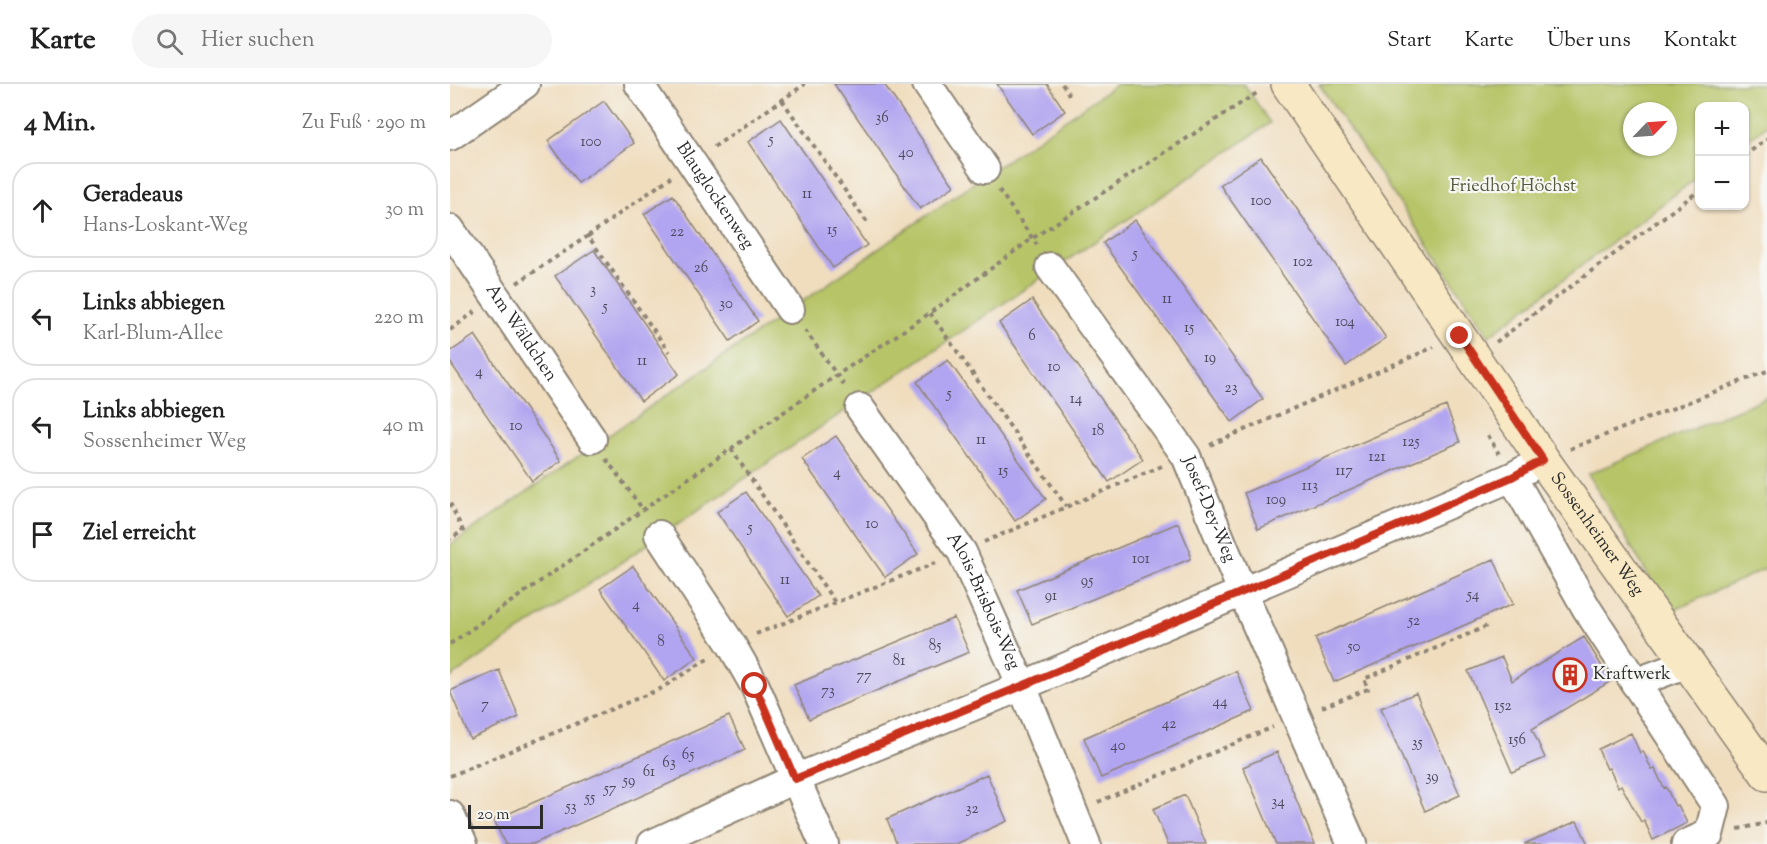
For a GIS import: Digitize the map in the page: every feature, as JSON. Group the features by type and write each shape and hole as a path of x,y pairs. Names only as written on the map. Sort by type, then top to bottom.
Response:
{"street":[{"path":"455,123 525,84"},
{"name":"Blauglockenweg","path":"639,84 790,309"},
{"path":"927,84 985,169"},
{"name":"Sossenheimer Weg","path":"1274,87 1475,357 1543,460 1767,774"},
{"name":"Am Wäldchen","path":"450,229 592,439"},
{"name":"Josef-Dey-Weg","path":"1050,267 1186,456 1352,844"},
{"name":"Alois-Brisbois-Weg","path":"860,408 962,552 1022,686 1086,844"},
{"path":"652,844 795,779 1022,686 1512,477 1543,460"},
{"path":"1512,477 1587,609 1716,806 1698,839"},
{"path":"659,535 731,644 755,686 824,844"},
{"path":"1635,683 1688,663"},
{"path":"450,815 463,844"}],"path":[{"path":"1062,84 1070,96"},
{"path":"450,644 930,313 1033,238 1274,87"},
{"path":"782,100 869,225"},
{"path":"1749,152 1767,139"},
{"path":"985,169 1033,238 1050,267"},
{"path":"1475,357 1695,194"},
{"path":"450,330 588,236 669,352"},
{"path":"790,309 860,408"},
{"path":"930,313 1066,506"},
{"path":"1543,460 1767,371"},
{"path":"592,439 659,535"},
{"path":"731,449 836,604"},
{"path":"450,503 463,531 450,539"}],"green space":[{"path":"1117,84 1244,84 1270,123 450,678 450,545"},
{"name":"Friedhof Höchst","path":"1319,84 1767,84 1767,125 1749,139 1749,102 1695,102 1695,179 1489,336"},
{"path":"1767,397 1767,568 1670,612 1588,474"}],"building":[{"path":"834,84 884,84 954,186 920,209"},
{"path":"997,84 1047,84 1065,111 1032,134"},
{"path":"604,101 634,143 578,183 548,141"},
{"path":"781,119 867,245 833,268 748,142"},
{"path":"1261,157 1386,338 1346,366 1220,185"},
{"path":"673,195 758,321 730,341 644,214"},
{"path":"1135,220 1263,399 1232,422 1103,243"},
{"path":"594,250 679,374 641,401 555,276"},
{"path":"1032,300 1143,459 1109,482 999,323"},
{"path":"475,335 561,461 532,481 450,362 450,352"},
{"path":"948,360 1046,499 1015,521 917,382"},
{"path":"1446,406 1460,442 1258,529 1244,493"},
{"path":"836,436 918,554 885,577 802,459"},
{"path":"746,492 818,596 788,616 717,512"},
{"path":"1178,523 1190,551 1190,559 1032,624 1017,590"},
{"path":"1494,559 1513,604 1334,682 1315,638"},
{"path":"633,566 697,658 664,681 600,589"},
{"path":"954,618 969,652 809,719 794,685"},
{"path":"1584,637 1611,681 1532,729 1545,758 1512,772 1468,671 1502,657 1512,681"},
{"path":"499,670 519,717 470,739 450,691"},
{"path":"1236,671 1254,711 1101,778 1084,738"},
{"path":"1416,693 1460,795 1425,811 1381,708"},
{"path":"729,716 745,750 533,844 505,844 494,820"},
{"path":"1631,733 1640,753 1643,751 1652,770 1655,769 1664,788 1666,787 1675,806 1678,805 1687,823 1653,840 1644,820 1641,822 1621,785 1618,787 1609,768 1607,769 1598,749"},
{"path":"1277,752 1315,844 1276,844 1243,767"},
{"path":"987,774 1007,821 956,844 897,844 887,819"},
{"path":"1185,795 1206,844 1168,844 1153,809"},
{"path":"1577,821 1588,844 1524,844"}],"place":[{"name":"Kraftwerk","path":"1570,675"}],"route":[{"path":"755,686 795,779 1022,686 1512,477 1543,460 1460,336"}]}
